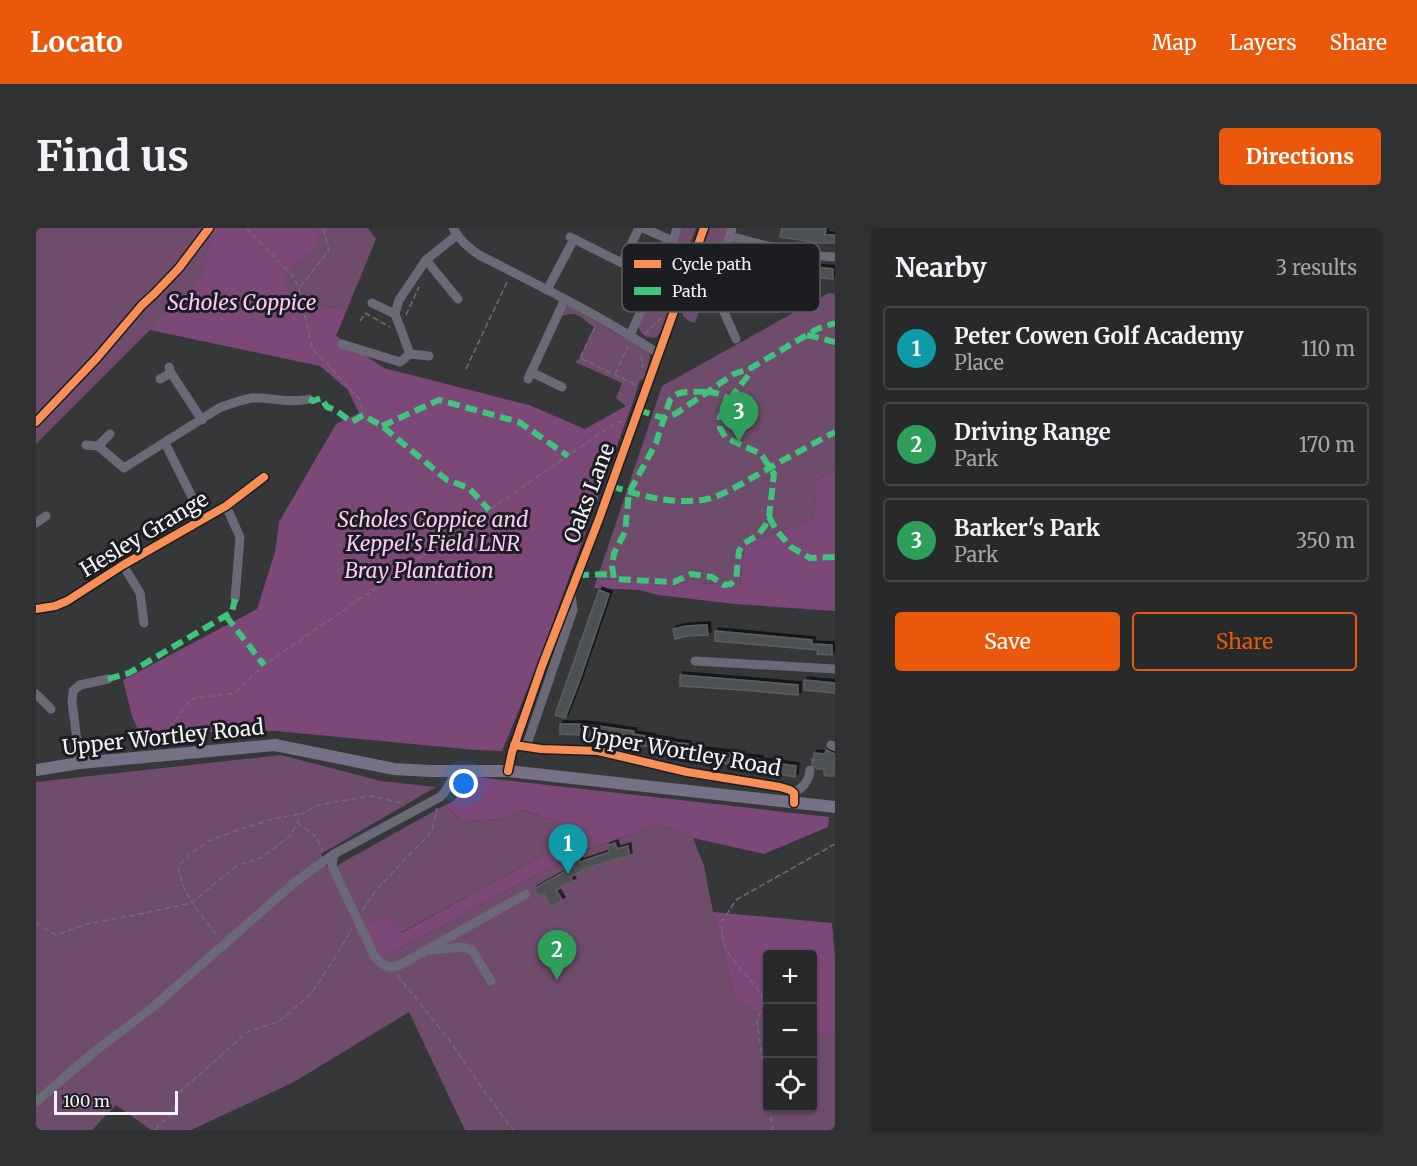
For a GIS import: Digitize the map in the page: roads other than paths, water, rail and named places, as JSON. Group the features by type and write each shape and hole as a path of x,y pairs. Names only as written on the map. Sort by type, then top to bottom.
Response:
{"main road":[{"name":"Upper Wortley Road","path":"36,770 80,763 275,745 394,769 508,771 794,798 835,807"}],"street":[{"path":"633,243 641,228 673,241 677,228"},
{"name":"Oaks Lane","path":"699,243 704,228"},
{"path":"410,354 395,314 399,300 426,260 455,232 468,248 479,255 600,318 659,354"},
{"path":"731,232 762,243"},
{"path":"547,290 572,238 622,263"},
{"path":"820,256 835,257"},
{"path":"426,260 458,298"},
{"path":"562,387 530,375 565,299"},
{"path":"372,303 395,314"},
{"path":"634,338 644,312"},
{"name":"Oaks Lane","path":"508,771 514,745 542,666 675,312"},
{"path":"724,312 736,339"},
{"path":"342,344 400,362 410,354 429,356"},
{"path":"160,379 170,370 202,420"},
{"path":"123,468 219,408 235,401 253,398 293,402 309,399"},
{"path":"98,446 110,434"},
{"path":"165,443 203,519"},
{"path":"86,445 98,446 123,468 127,478"},
{"name":"Hesley Grange","path":"36,609 55,606 67,601 123,565 226,506 264,477"},
{"path":"226,506 240,537 235,599"},
{"path":"36,523 46,516"},
{"path":"123,565 140,592 144,623"},
{"path":"526,747 573,610 570,592"},
{"path":"695,661 835,669"},
{"path":"80,763 72,702 74,691 80,685 108,679"},
{"path":"36,694 51,709"},
{"name":"Upper Wortley Road","path":"514,745 541,749 598,751 687,772 780,787 790,790 794,798"},
{"path":"36,1102 94,1052 152,1008 295,882 330,857 440,797 458,770"},
{"path":"794,798 807,783 810,770"},
{"path":"330,857 332,866 375,957 386,967 398,966 526,894"},
{"path":"425,951 463,947 472,950 491,981"}],"place":[{"name":"Barker's Park","path":"739,442"},
{"name":"Peter Cowen Golf Academy","path":"568,874"},
{"name":"Driving Range","path":"557,980"}],"park label":[{"name":"Scholes Coppice","path":"242,302"},
{"name":"Scholes Coppice and Keppel's Field LNR","path":"433,531"},
{"name":"Bray Plantation","path":"419,570"}]}
